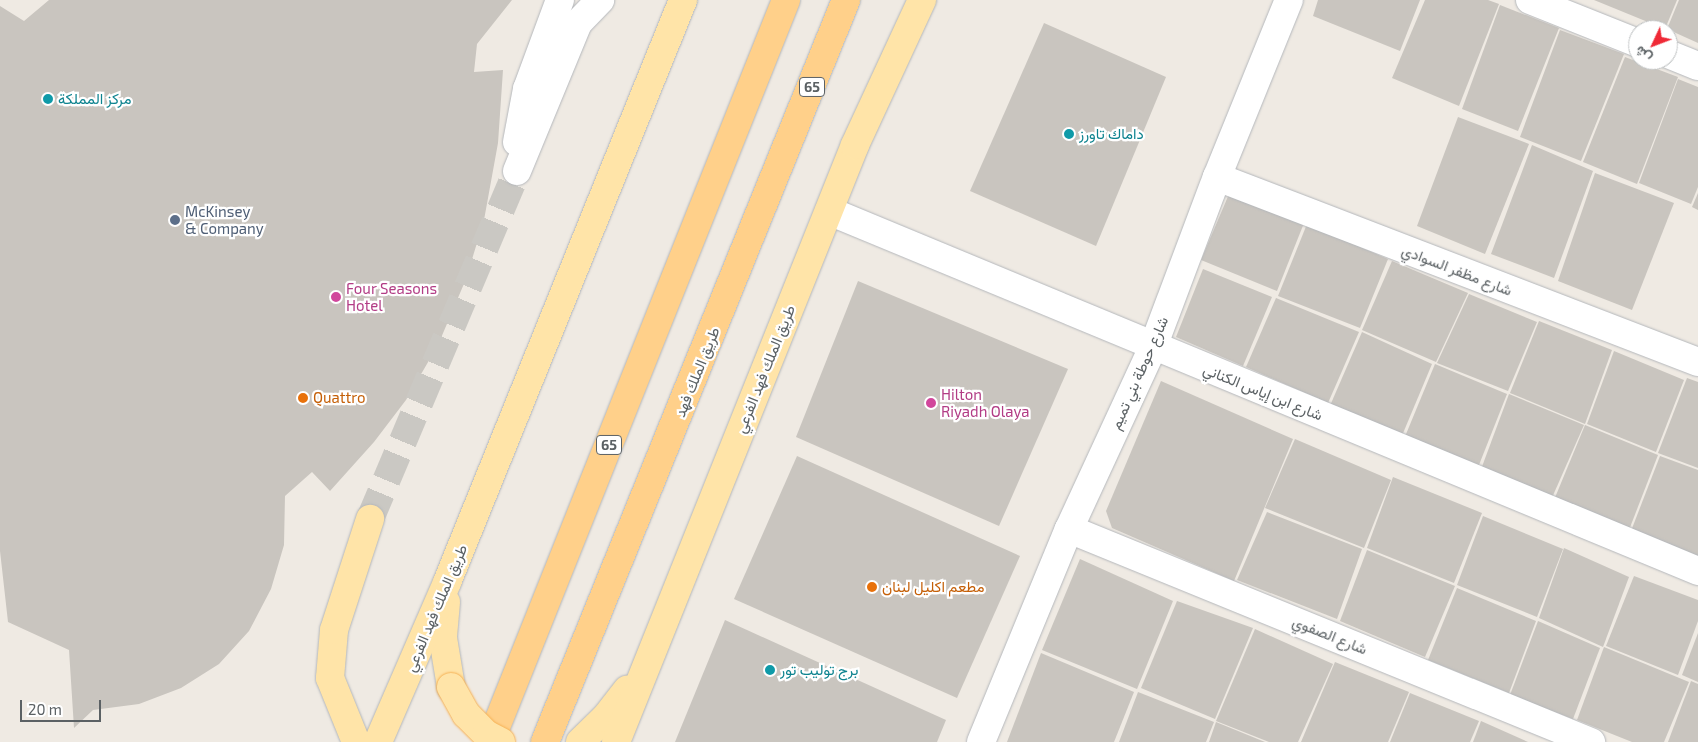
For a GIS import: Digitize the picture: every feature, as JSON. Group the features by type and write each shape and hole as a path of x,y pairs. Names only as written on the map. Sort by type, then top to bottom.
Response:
{"highway":[{"name":"65","path":"490,742 786,0"},
{"name":"طريق الملك فهد","path":"545,742 846,0"}],"main road":[{"name":"طريق الملك فهد الفرعي","path":"378,742 448,580 683,0"},
{"name":"طريق الملك فهد الفرعي","path":"616,742 855,146 922,0"},
{"path":"356,742 330,678 334,630 370,518"},
{"path":"448,580 443,638 451,688 466,714 486,734 501,742"},
{"path":"583,741 645,666"}],"street":[{"path":"560,0 527,88 517,130 517,171 578,23 600,0"},
{"name":"شارع حوطة بني تميم","path":"981,742 1069,529 1152,347 1217,177 1289,0"},
{"path":"1530,0 1628,38"},
{"path":"1678,58 1698,66"},
{"name":"شارع مظفر السوادي","path":"1217,177 1698,362"},
{"name":"شارع ابن إياس الكناني","path":"829,211 1152,347 1698,571"},
{"name":"شارع الصفوي","path":"1069,529 1591,742"}],"building":[{"name":"مركز المملكة","path":"49,0 512,0 477,44 474,72 503,70 498,143 484,220 466,279 438,345 406,400 374,442 330,491 312,472 285,496 284,545 271,589 249,631 219,664 181,688 139,704 93,710 74,728 69,650 8,622 0,551 0,6 24,21"},
{"path":"1318,0 1420,0 1400,51 1313,16"},
{"path":"1425,0 1488,0 1499,4 1459,106 1392,78"},
{"path":"1594,0 1677,0 1669,20 1643,20"},
{"path":"1679,0 1698,0 1698,43 1678,34 1678,20 1671,20"},
{"path":"1500,5 1559,28 1518,131 1462,109"},
{"name":"داماك تاورز","path":"1044,23 1166,77 1096,246 970,191"},
{"path":"1560,30 1624,54 1581,161 1520,137"},
{"path":"1625,57 1628,58 1628,70 1659,70 1678,77 1637,184 1583,162"},
{"path":"1678,79 1698,87 1698,187 1691,204 1639,183"},
{"path":"1458,117 1529,144 1485,254 1417,226"},
{"path":"1532,145 1593,171 1554,278 1491,254"},
{"path":"1595,173 1674,203 1632,310 1558,281"},
{"path":"1698,193 1698,210 1692,207"},
{"path":"1229,194 1304,223 1277,291 1201,260"},
{"path":"1307,224 1388,259 1360,328 1278,296"},
{"path":"1392,261 1468,293 1436,362 1362,330"},
{"path":"1203,269 1272,297 1243,366 1176,337"},
{"name":"Hilton Riyadh Olaya","path":"858,281 1068,369 999,526 796,437"},
{"path":"1469,294 1537,322 1508,391 1437,363"},
{"path":"1276,298 1359,332 1328,403 1246,367"},
{"path":"1539,321 1612,350 1585,424 1510,393"},
{"path":"1362,332 1432,364 1401,438 1329,408"},
{"path":"1614,351 1684,380 1656,452 1587,424"},
{"path":"1435,364 1507,394 1477,470 1404,439"},
{"path":"1687,378 1698,382 1698,468 1658,453"},
{"path":"1161,381 1293,439 1234,581 1112,528 1106,511"},
{"path":"1509,394 1584,425 1551,500 1480,472"},
{"path":"1585,425 1658,455 1629,530 1554,500"},
{"path":"1295,439 1391,480 1364,548 1265,508"},
{"name":"مطعم اكليل لبنان","path":"797,456 1020,556 957,698 734,599"},
{"path":"1660,456 1698,470 1698,558 1631,531"},
{"path":"1393,477 1482,513 1454,583 1367,548"},
{"path":"1267,512 1362,549 1337,619 1237,580"},
{"path":"1483,516 1563,549 1537,617 1457,585"},
{"path":"1564,548 1629,577 1603,647 1539,618"},
{"path":"1367,550 1455,586 1425,657 1340,621"},
{"path":"1080,559 1173,601 1137,689 1042,650"},
{"path":"1634,576 1698,600 1698,621 1678,675 1606,646"},
{"path":"1457,588 1536,621 1509,693 1428,660"},
{"path":"1177,601 1253,628 1215,719 1141,688"},
{"name":"برج توليب تور","path":"725,620 946,720 937,742 675,742"},
{"path":"1538,621 1600,648 1573,719 1510,695"},
{"path":"1255,629 1333,664 1298,742 1269,742 1216,721"},
{"path":"1698,633 1698,682 1682,675"},
{"path":"1604,647 1689,682 1664,742 1632,742 1577,720"},
{"path":"1041,653 1134,692 1114,742 1007,742"},
{"path":"1335,662 1409,692 1388,742 1301,742"},
{"path":"1691,681 1698,684 1698,742 1668,742"},
{"path":"1138,692 1214,722 1206,742 1119,742"},
{"path":"1410,693 1479,721 1470,742 1390,742"},
{"path":"1481,721 1528,742 1473,742"},
{"path":"1216,722 1265,742 1209,742"}],"tunnel":[{"path":"370,519 517,171"}],"place":[{"name":"مركز المملكة","path":"48,99"},
{"name":"داماك تاورز","path":"1069,134"},
{"name":"McKinsey & Company","path":"175,220"},
{"name":"Four Seasons Hotel","path":"336,297"},
{"name":"Quattro","path":"303,398"},
{"name":"Hilton Riyadh Olaya","path":"931,403"},
{"name":"مطعم اكليل لبنان","path":"872,587"},
{"name":"برج توليب تور","path":"770,670"}]}
